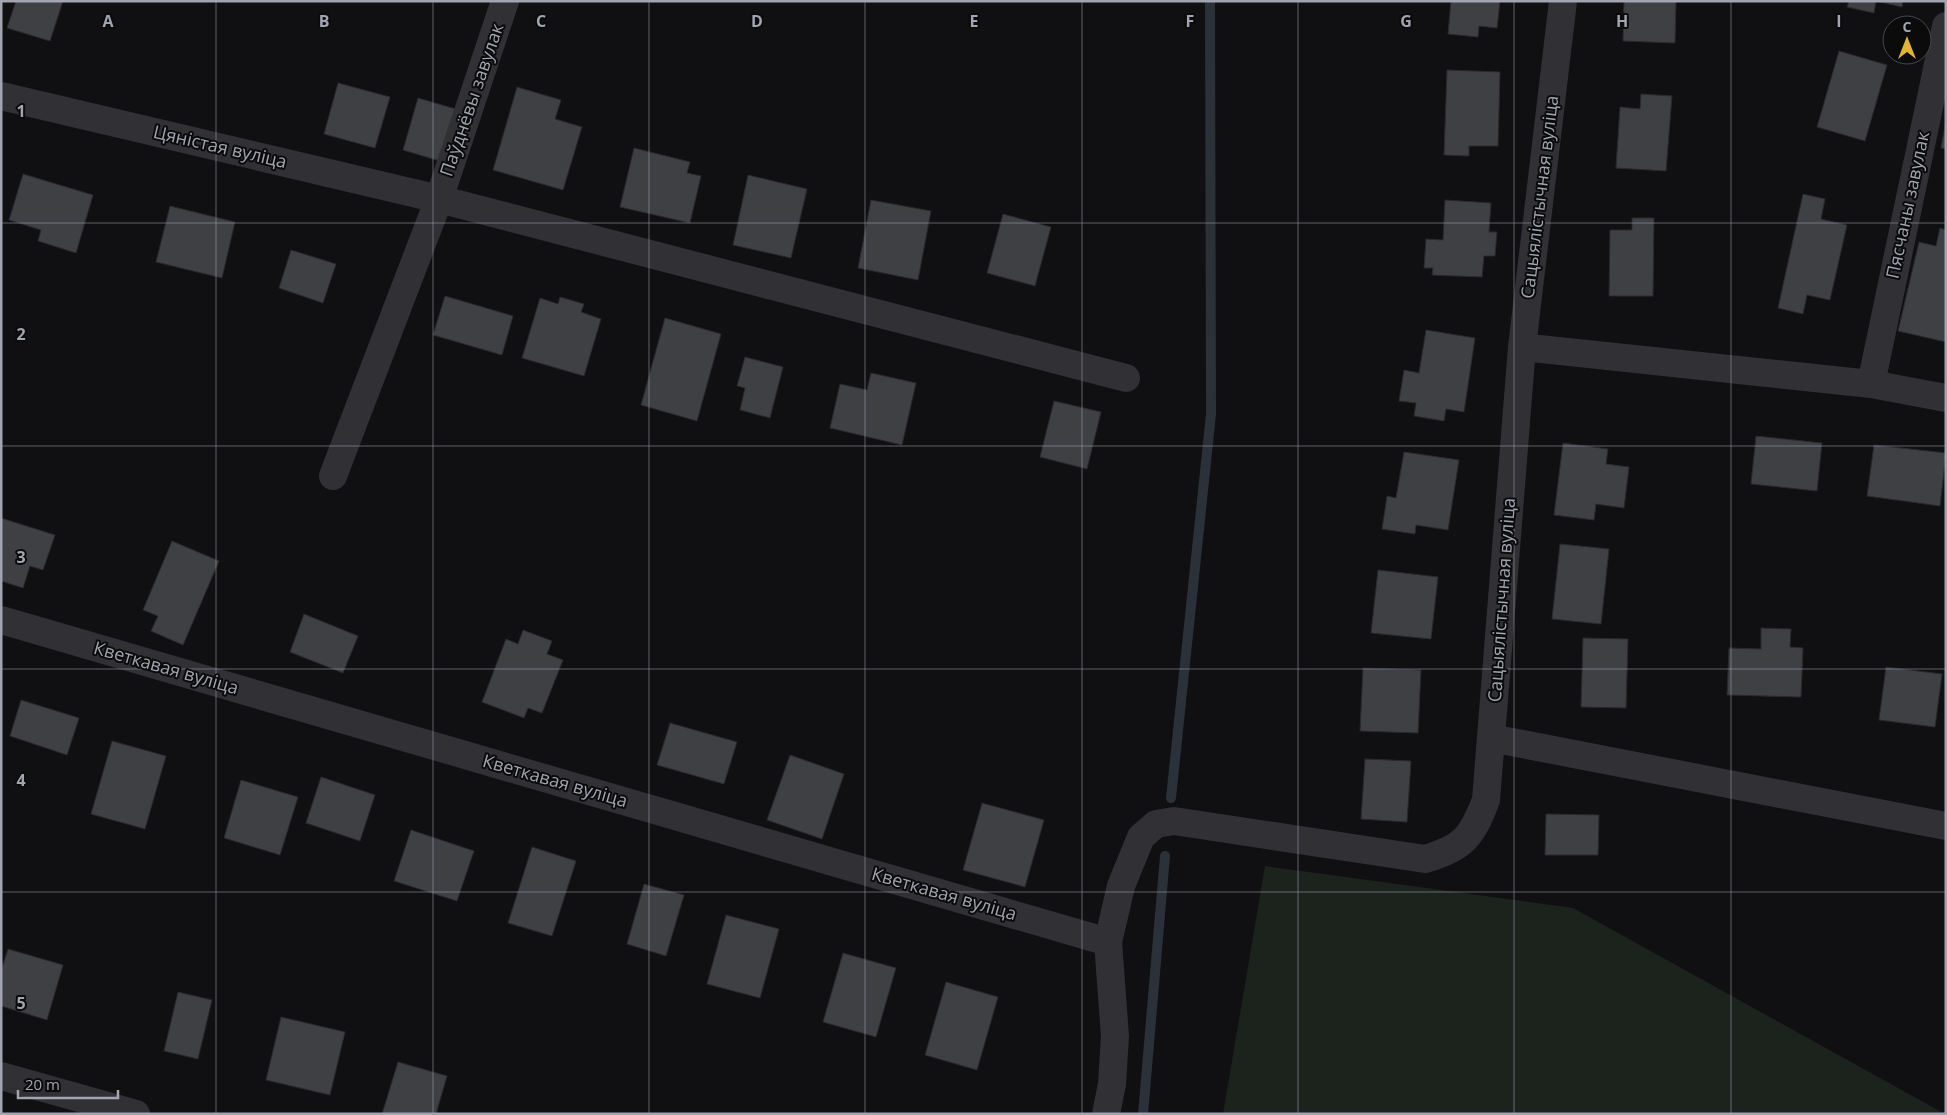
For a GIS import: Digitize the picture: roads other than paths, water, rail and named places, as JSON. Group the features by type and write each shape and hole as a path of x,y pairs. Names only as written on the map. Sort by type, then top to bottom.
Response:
{"street":[{"name":"Паўднёвы завулак","path":"333,476 439,199 505,1"},
{"name":"Сацыялістычная вуліца","path":"1106,1114 1112,1084 1115,1036 1108,942 1120,886 1141,837 1156,824 1174,821 1425,859 1451,851 1476,826 1486,800 1522,347 1564,1"},
{"name":"Пясчаны завулак","path":"1871,384 1946,26"},
{"name":"Цяністая вуліца","path":"1,96 439,199 1126,378"},
{"path":"1522,347 1871,384 1946,398"},
{"name":"Кветкавая вуліца","path":"1,620 1108,942"},
{"path":"1491,738 1946,826"},
{"path":"1,1076 136,1114"}],"waterway":[{"path":"1171,798 1211,414 1210,1"},
{"path":"1143,1114 1165,856"}]}
